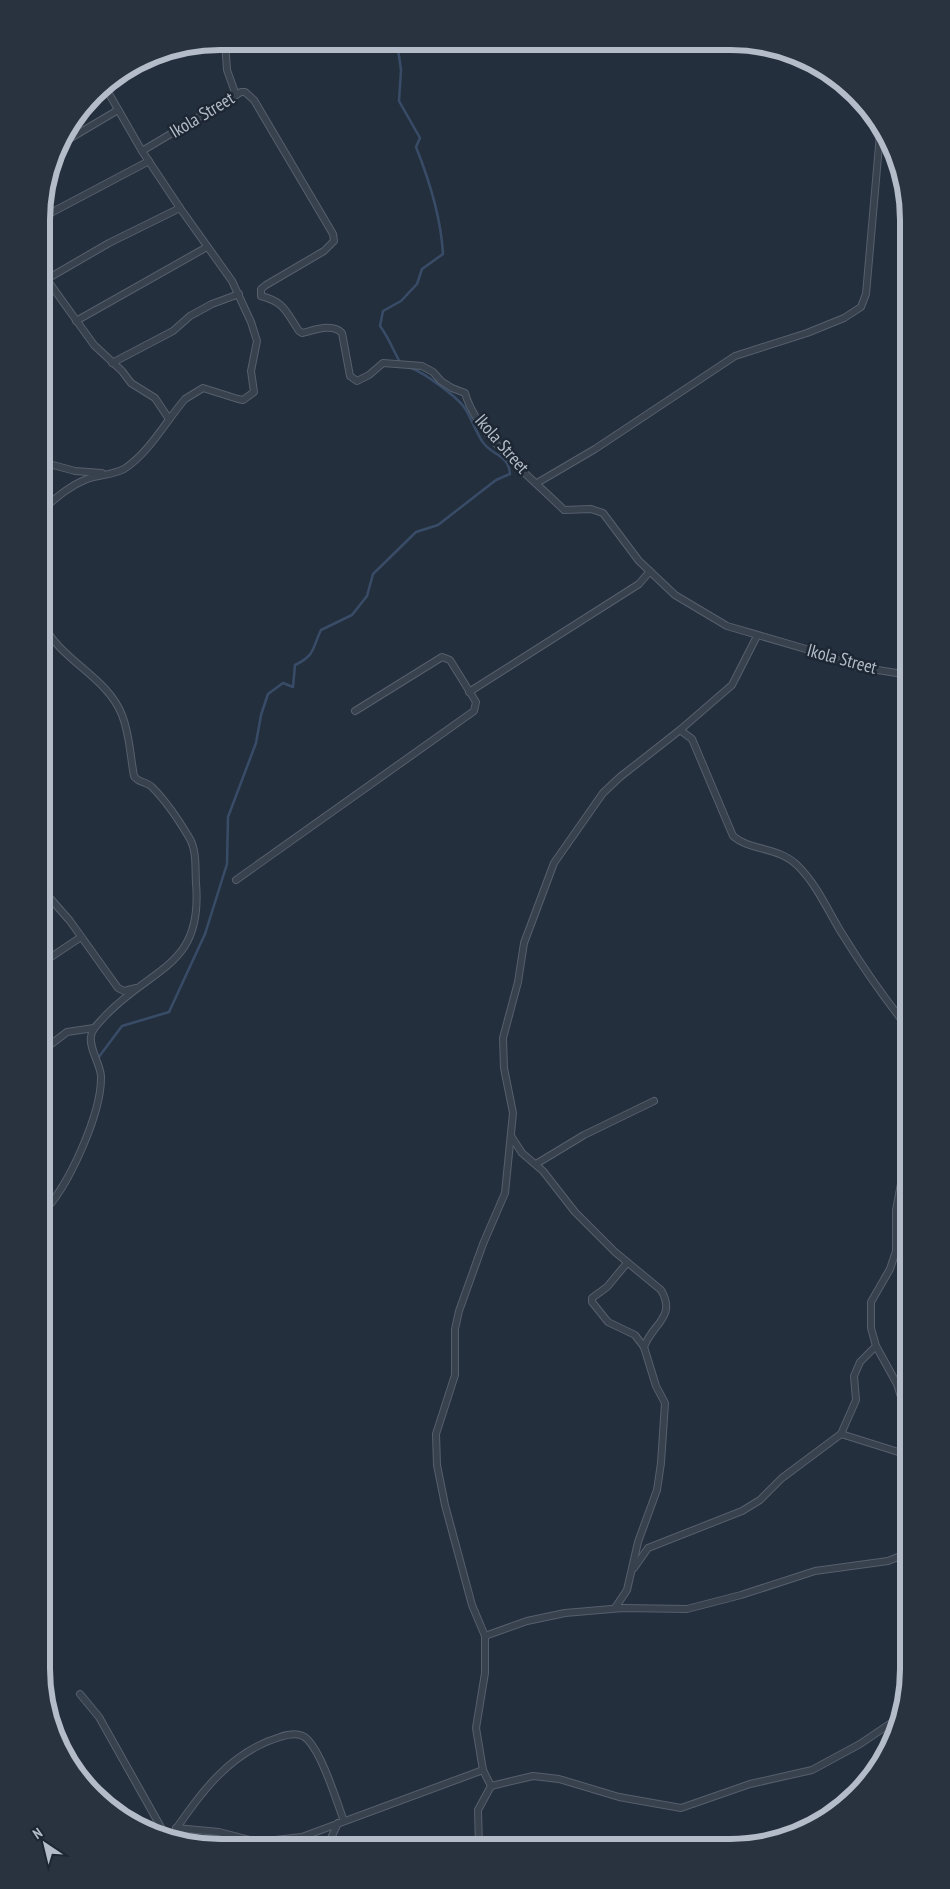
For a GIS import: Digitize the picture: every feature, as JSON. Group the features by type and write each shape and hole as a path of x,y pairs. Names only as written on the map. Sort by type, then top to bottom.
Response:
{"street":[{"path":"226,50 227,70 236,95"},
{"name":"Ikola Street","path":"142,151 236,95 245,92 254,100 333,234 334,240 324,251 261,288 260,296 276,300 281,304 302,333 326,328 338,330 342,333 350,376 356,381 369,375 383,363 422,366 452,388 465,393 469,406 491,436 564,510 590,509 603,513 639,561 686,603 727,626 823,654 853,666 900,674"},
{"path":"50,504 73,485 119,471 137,458 190,395 203,388 238,400 244,400 254,392 251,372 257,341 239,294 232,281 142,151 108,93"},
{"path":"72,137 118,110"},
{"path":"537,483 595,449 735,356 807,333 844,318 861,308 866,294 879,141"},
{"path":"50,213 149,160"},
{"path":"50,274 180,208"},
{"path":"76,321 207,247"},
{"path":"50,284 94,345 122,371 131,383 155,398 169,419"},
{"path":"112,363 173,331 190,316 212,304 239,294"},
{"path":"50,464 75,471 109,474"},
{"path":"470,692 639,584 650,571"},
{"path":"50,633 58,644 109,694 122,714 129,738 136,780 151,785 191,840 195,858 198,903 194,927 186,944 171,964 116,1004 94,1028 91,1036 92,1043 101,1074 100,1090 95,1112 84,1144 59,1190 50,1202"},
{"path":"491,1786 483,1770 476,1728 485,1673 485,1636 472,1604 446,1512 437,1465 436,1434 455,1375 454,1329 459,1311 482,1244 505,1193 513,1112 504,1068 503,1038 518,982 524,943 554,863 604,794 620,777 732,686 757,636"},
{"path":"236,880 474,711 476,702 450,660 442,657 355,711"},
{"path":"680,730 692,739 734,836 742,842 786,856 798,866 823,898 840,931 876,988 900,1019"},
{"path":"50,899 81,937 118,988 124,990 139,988"},
{"path":"50,958 81,937"},
{"path":"50,1045 67,1032 94,1028"},
{"path":"536,1164 584,1135 654,1101"},
{"path":"511,1136 522,1153 536,1164 575,1212 627,1263 661,1290 665,1298 667,1311 663,1320 651,1332 644,1346"},
{"path":"900,1182 896,1210 896,1251 890,1269 871,1302 871,1328 876,1346 897,1384 900,1394"},
{"path":"615,1608 627,1590 638,1542 657,1490 666,1412 665,1403 656,1386 644,1346 635,1335 608,1322 592,1302 592,1298 607,1287 627,1263"},
{"path":"631,1571 648,1548 742,1511 760,1500 782,1478 840,1434 856,1400 854,1376 860,1362 876,1346"},
{"path":"840,1434 900,1453"},
{"path":"485,1636 527,1621 553,1616 615,1608 687,1609 741,1595 815,1571 888,1561 900,1556"},
{"path":"80,1694 99,1716 163,1829"},
{"path":"478,1839 477,1817 480,1803 491,1786 533,1776 559,1779 619,1797 681,1808 750,1784 812,1770 860,1744 891,1723"},
{"path":"173,1832 210,1784 231,1761 266,1741 289,1734 308,1740 318,1757 341,1822 331,1839"},
{"path":"284,1839 302,1837 483,1770"},
{"path":"176,1828 219,1832 245,1839"}],"waterway":[{"path":"398,50 401,70 399,101 420,138 416,147 434,200 443,254 422,269 417,284 401,301 383,311 380,326 401,364"},
{"path":"98,1058 122,1026 169,1012 205,934 227,864 228,817 256,743 261,715 268,694 283,683 293,687 295,665 310,654 321,630 352,615 367,596 373,574 416,532 438,525 496,480 510,474 509,467 503,458 485,446 460,402 431,379 411,368"}]}
